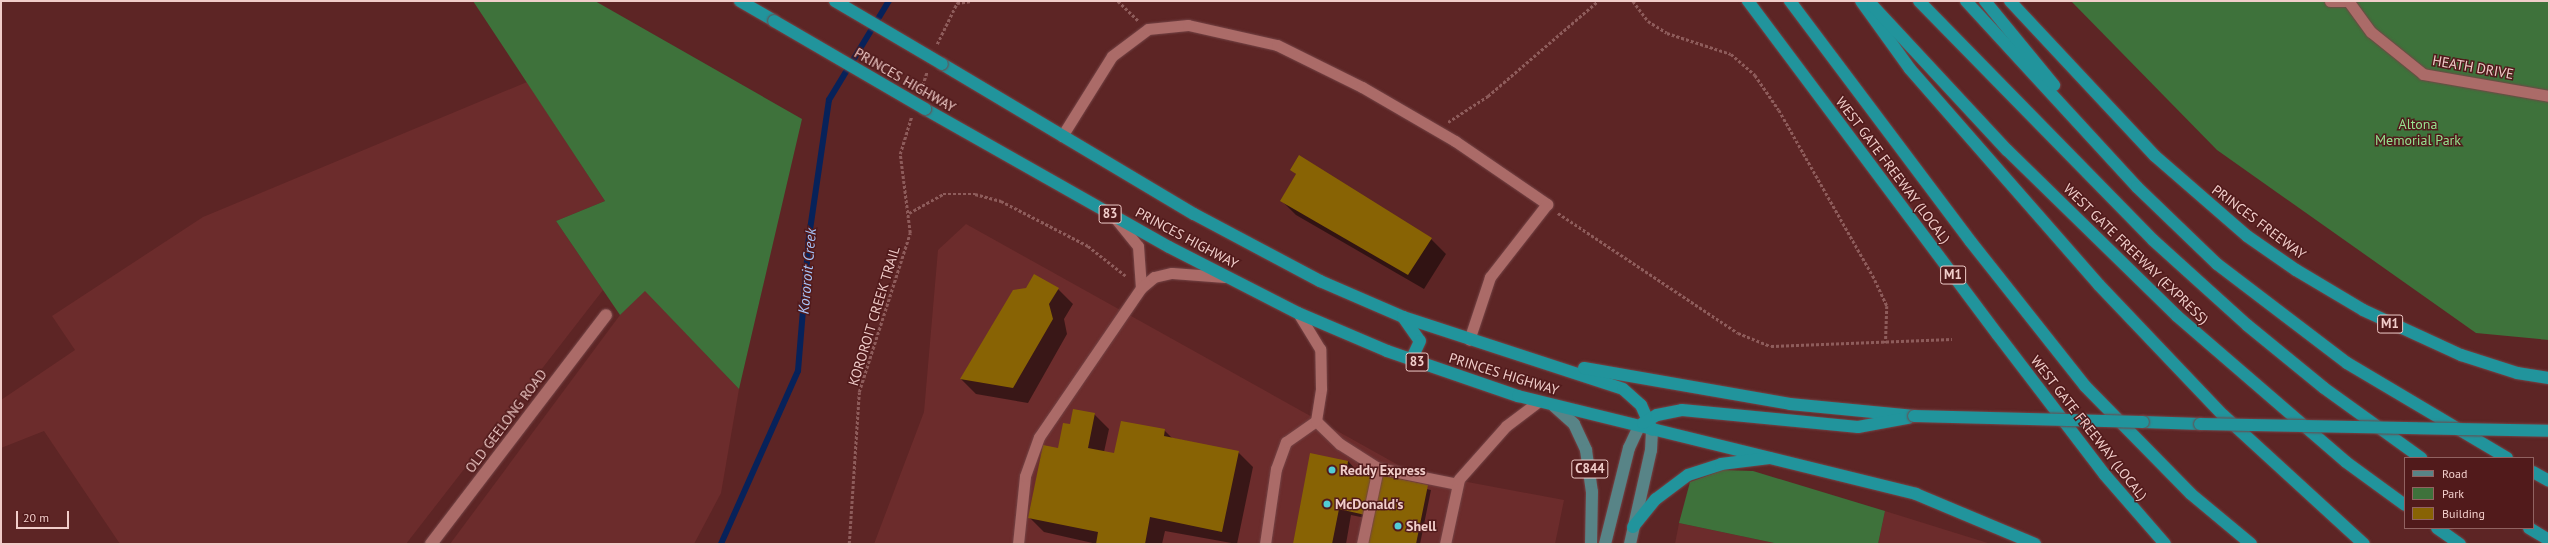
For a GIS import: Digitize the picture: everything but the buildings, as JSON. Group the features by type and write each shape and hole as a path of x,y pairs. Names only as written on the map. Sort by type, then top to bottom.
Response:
{"highway":[{"name":"PRINCES HIGHWAY","path":"740,1 925,109 1112,215 1298,313 1411,360 1538,402 1639,427 1650,424 1916,494 2035,544"},
{"name":"PRINCES HIGHWAY","path":"835,1 1194,214 1296,269 1403,317 1538,362"},
{"name":"WEST GATE FREEWAY (LOCAL)","path":"1748,1 1998,335 2106,475 2165,544"},
{"path":"1790,1 1971,242 2080,380 2191,494 2251,544"},
{"path":"1861,1 1910,69 2098,285 2223,415 2364,544"},
{"name":"WEST GATE FREEWAY (EXPRESS)","path":"1868,1 2007,150 2176,316 2346,462 2404,504"},
{"name":"WEST GATE FREEWAY (EXPRESS)","path":"1918,1 2159,245 2318,383 2420,457"},
{"path":"1966,1 2176,228 2274,310 2347,363 2505,457"},
{"path":"1985,1 2137,187"},
{"name":"PRINCES FREEWAY","path":"2010,1 2155,156 2247,236 2290,266 2363,310 2434,344 2517,373 2549,378"},
{"path":"1403,317 1420,341 1411,360"},
{"path":"1538,362 1777,402 1914,416 2200,424 2549,431"},
{"path":"1538,362 1624,389 1639,402 1650,424 1682,410 1858,427 1914,416"},
{"path":"1633,527 1656,499 1688,475 1721,464 1777,457"},
{"path":"2534,473 2549,481"},
{"path":"2438,529 2460,544"},
{"path":"2531,529 2549,540"}],"main road":[{"name":"C844","path":"1554,406 1574,424 1586,450 1592,492 1591,544"},
{"path":"1630,544 1651,450 1650,424"},
{"name":"C844","path":"1605,544 1629,448 1639,427"}],"street":[{"name":"OLD GEELONG ROAD","path":"430,544 606,315"}],"lane":[{"path":"2330,1 2350,1"},
{"name":"HEATH DRIVE","path":"2350,1 2371,32 2423,74 2549,96"},
{"path":"1062,136 1112,56 1148,29 1188,25 1277,45 1434,129 1546,204 1490,277 1470,340"},
{"path":"1112,215 1138,246 1141,288"},
{"path":"1018,544 1025,476 1040,437 1141,288 1154,277 1172,273 1228,277"},
{"path":"1265,544 1276,468 1286,442 1316,421 1322,356 1314,334 1298,313"},
{"path":"1445,544 1457,484 1495,437 1538,402"},
{"path":"1316,421 1340,444 1378,468 1457,484"},
{"path":"1362,544 1378,468"}],"path":[{"path":"1118,1 1148,29"},
{"path":"1434,129 1488,96 1598,1"},
{"path":"1632,1 1648,21 1667,33 1731,54 1755,76 1783,117 1875,280 1887,306 1886,343"},
{"name":"KOROROIT CREEK TRAIL","path":"849,544 859,392 910,233 909,213 943,194 976,194 1001,202 1088,246 1141,288"},
{"path":"1546,204 1738,333 1771,346 1886,343 1952,339"}],"shaded area":[{"path":"527,82 605,201 556,221 603,290 406,544 120,544 44,431 1,448 1,400 75,350 52,316 203,217"},
{"path":"966,224 1409,471 1564,500 1555,544 874,544 924,412 938,250"},
{"path":"645,290 739,389 721,493 694,544 450,544 620,315"},
{"path":"1885,511 1991,544 1878,544"},
{"path":"1679,523 1779,544 1675,544"}],"green space":[{"path":"473,1 595,1 802,119 739,389 645,291 620,315 556,221 605,201"},
{"name":"Altona Memorial Park","path":"2071,1 2549,1 2549,340 2476,333 2217,150"},
{"path":"1723,470 1753,471 1885,511 1878,544 1779,544 1679,523 1690,482"}],"waterway":[{"name":"Kororoit Creek","path":"721,544 798,371 809,237 829,100 889,1"}],"place":[{"name":"Reddy Express","path":"1332,470"},
{"name":"McDonald's","path":"1327,504"},
{"name":"Shell","path":"1398,526"}]}
